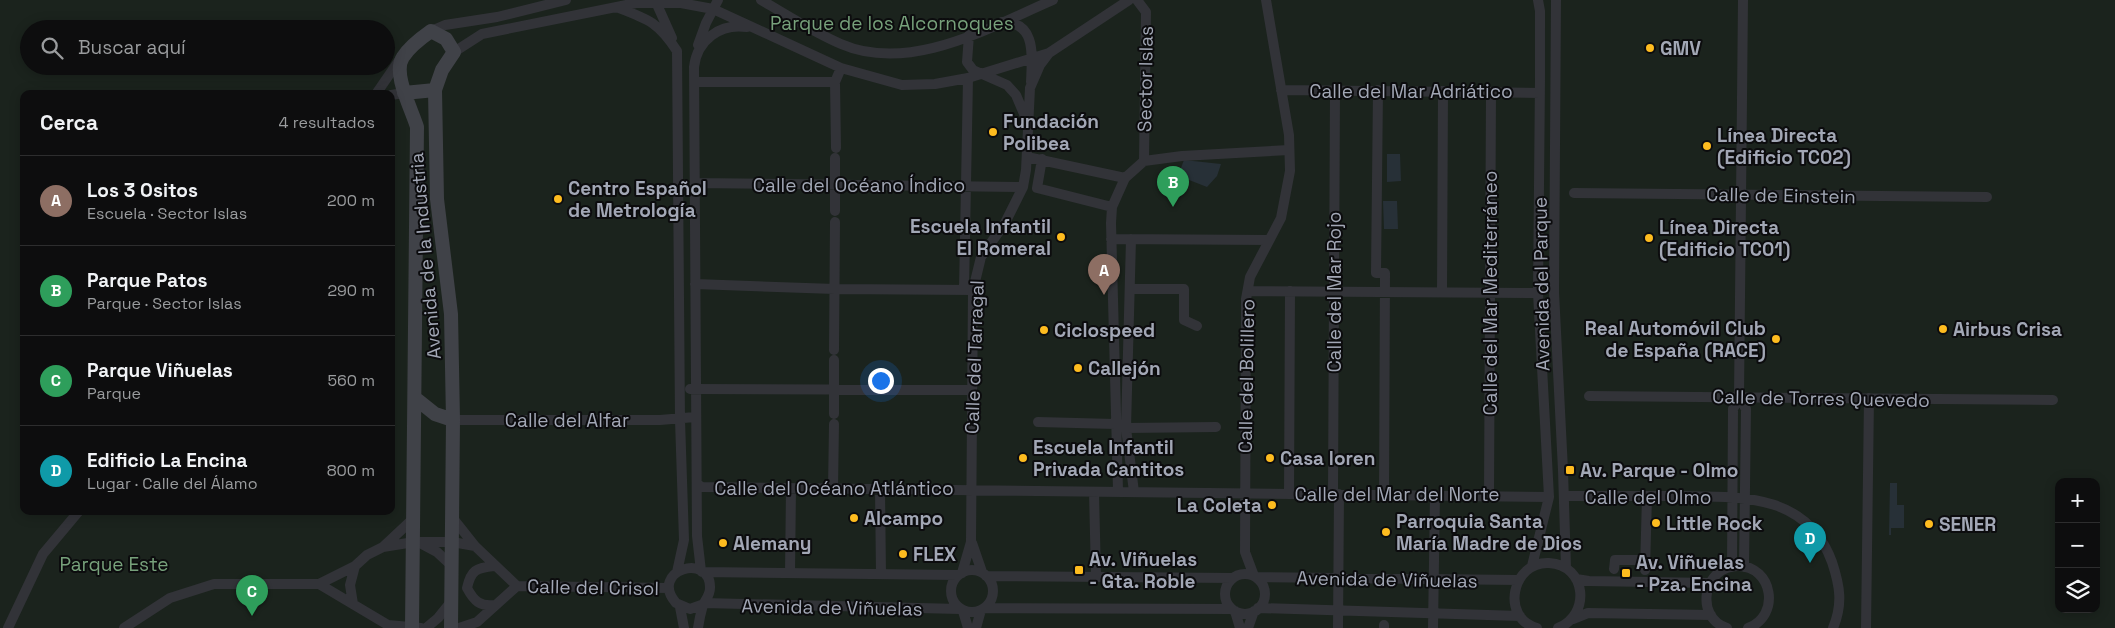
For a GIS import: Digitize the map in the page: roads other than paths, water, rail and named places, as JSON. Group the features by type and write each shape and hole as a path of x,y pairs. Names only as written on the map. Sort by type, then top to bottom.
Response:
{"street":[{"path":"395,67 413,44 431,31 445,25 496,17 566,0"},
{"path":"397,94 435,90 442,70 454,52 482,34 655,0 716,4 756,28 841,68 902,85 935,84 968,78 1049,53 1129,0"},
{"path":"655,0 677,51 680,420 684,540 677,572 670,582 669,588 672,599 680,607 684,628"},
{"path":"761,0 842,45 863,51 885,54 929,49 969,35 1053,0"},
{"name":"Sector Islas","path":"1138,0 1146,12 1144,161 1182,156 1290,150"},
{"name":"Calle del Bolillero","path":"1245,552 1244,427 1248,291 1250,277 1282,218 1287,195 1290,150 1266,0"},
{"path":"1534,0 1540,11"},
{"name":"Avenida del Parque","path":"1532,566 1549,497 1538,294 1540,11 1538,0"},
{"name":"Avenida del Parque","path":"1556,0 1554,292 1566,568"},
{"path":"1732,567 1733,409 1739,397 1743,0"},
{"path":"680,607 695,608 704,603 708,598 710,584 702,571 696,536 694,82 695,56 716,4"},
{"path":"616,8 650,20 666,34 677,51"},
{"path":"1001,22 1012,22 1025,30 1031,43 1032,58"},
{"path":"695,56 708,38 720,30 734,26 756,28"},
{"path":"431,31 446,39 454,52"},
{"path":"969,35 967,62 973,70 983,73"},
{"name":"Calle del Tarragal","path":"1030,88 1040,65 1049,53"},
{"name":"Avenida de la Industria","path":"401,58 397,94 417,127 414,518 418,543 418,628"},
{"name":"Calle del Tarragal","path":"960,574 971,542 971,390 968,290 981,257 1004,223 1022,187 1027,158 1032,58"},
{"path":"833,489 835,82 841,68"},
{"name":"Calle del Tarragal","path":"983,73 1007,85 1016,95 1028,124"},
{"path":"379,90 389,75"},
{"path":"695,284 834,289 968,290 966,186 968,78"},
{"path":"694,82 835,82"},
{"name":"Avenida de la Industria","path":"435,90 436,183 451,314 454,420 451,628"},
{"name":"Calle del Mar Adriático","path":"1281,90 1540,93"},
{"name":"Calle del Mar Rojo","path":"1335,90 1334,291 1338,628"},
{"path":"1378,90 1376,273 1385,273 1384,494"},
{"path":"1442,292 1443,91"},
{"name":"Calle del Mar Mediterráneo","path":"1489,495 1491,92"},
{"path":"1027,158 1042,159 1125,178"},
{"path":"1042,159 1037,188 1112,207"},
{"path":"1118,490 1111,239 1112,207 1125,178 1144,161"},
{"name":"Calle del Océano Índico","path":"695,183 1022,187"},
{"name":"Calle de Einstein","path":"1574,193 1987,197"},
{"path":"1111,239 1269,240"},
{"path":"1131,239 1126,428 1134,492"},
{"path":"1131,290 1184,289 1184,320 1197,326"},
{"path":"1248,291 1490,292 1538,294"},
{"path":"1289,494 1290,291"},
{"path":"681,389 834,388 971,390"},
{"name":"Calle de Torres Quevedo","path":"1590,396 2053,400"},
{"path":"1739,397 1746,409 1744,567"},
{"path":"415,398 435,414 454,420"},
{"path":"1866,628 1869,398"},
{"name":"Calle del Alfar","path":"454,420 680,420 695,416"},
{"path":"1038,422 1115,424 1126,428 1216,427"},
{"name":"Calle del Océano Atlántico","path":"696,484 702,487 880,490 971,489"},
{"name":"Avenida de Viñuelas","path":"790,573 791,488"},
{"path":"971,489 1094,492 1118,490 1245,494"},
{"name":"Avenida de Viñuelas","path":"880,490 881,574"},
{"path":"1094,492 1096,576"},
{"name":"Calle del Mar del Norte","path":"1245,494 1435,494 1549,497"},
{"path":"1433,628 1435,494"},
{"name":"Calle del Olmo","path":"1564,496 1732,497 1775,504 1795,514 1825,542 1840,584 1838,616 1833,628"},
{"path":"1644,563 1647,496"},
{"path":"1640,507 1644,563"},
{"path":"8,628 43,554 76,515"},
{"path":"452,517 475,546 517,586 474,625 459,628"},
{"path":"124,628 170,598 214,584 319,584 355,566 367,555 383,547 414,518"},
{"path":"383,547 452,542 475,546"},
{"name":"Calle del Tarragal","path":"971,542 984,574"},
{"path":"418,543 437,552 451,565"},
{"path":"1245,552 1255,576"},
{"path":"1240,628 1234,610 1225,595 1226,588 1234,577 1245,552"},
{"path":"1614,569 1615,560 1644,563"},
{"path":"1535,628 1520,616 1514,598 1518,580 1532,566 1549,563 1566,568 1576,579 1582,598 1573,619"},
{"path":"353,604 350,585 355,566"},
{"path":"494,566 479,568 470,575 467,588 473,600 485,606 495,605"},
{"path":"677,572 691,567 702,571"},
{"path":"1727,628 1716,622 1710,615 1706,599 1710,583 1715,575 1732,567 1744,567 1753,570 1766,584 1769,603 1762,624 1748,628"},
{"path":"968,628 962,610 955,604 950,593 954,580 960,574 972,570 984,574 1096,576 1234,577 1248,574 1255,576 1262,582 1265,596 1248,628"},
{"name":"Avenida de Viñuelas","path":"702,571 960,574"},
{"path":"976,628 983,609 993,593 992,586 984,574"},
{"name":"Avenida de Viñuelas","path":"1255,576 1518,580"},
{"path":"1576,579 1589,582 1710,583"},
{"path":"319,584 390,627 418,628 438,618 451,602"},
{"name":"Calle del Crisol","path":"517,586 669,588"},
{"path":"698,628 704,603"},
{"name":"Avenida de Viñuelas","path":"704,603 962,610"},
{"path":"962,610 1234,610 1242,613 1256,610"},
{"name":"Avenida de Viñuelas","path":"1256,610 1520,616"},
{"path":"1558,628 1588,613 1710,615"}],"place":[{"name":"GMV","path":"1650,48"},
{"name":"Fundación Polibea","path":"993,132"},
{"name":"Línea Directa (Edificio TC02)","path":"1707,146"},
{"name":"Centro Español de Metrología","path":"558,199"},
{"name":"Parque Patos","path":"1173,207"},
{"name":"Escuela Infantil El Romeral","path":"1061,237"},
{"name":"Línea Directa (Edificio TC01)","path":"1649,238"},
{"name":"Los 3 Ositos","path":"1104,295"},
{"name":"Airbus Crisa","path":"1943,329"},
{"name":"Ciclospeed","path":"1044,330"},
{"name":"Real Automóvil Club de España (RACE)","path":"1776,339"},
{"name":"Callejón","path":"1078,368"},
{"name":"Escuela Infantil Privada Cantitos","path":"1023,458"},
{"name":"Casa loren","path":"1270,458"},
{"name":"Av. Parque - Olmo","path":"1570,470"},
{"name":"La Coleta","path":"1272,505"},
{"name":"Alcampo","path":"854,518"},
{"name":"Little Rock","path":"1656,523"},
{"name":"SENER","path":"1929,524"},
{"name":"Parroquia Santa María Madre de Dios","path":"1386,532"},
{"name":"Alemany","path":"723,543"},
{"name":"FLEX","path":"903,554"},
{"name":"Edificio La Encina","path":"1810,563"},
{"name":"Av. Viñuelas - Gta. Roble","path":"1079,570"},
{"name":"Av. Viñuelas - Pza. Encina","path":"1626,573"},
{"name":"Parque Viñuelas","path":"252,616"}],"park label":[{"name":"Parque de los Alcornoques","path":"892,23"},
{"name":"Parque Este","path":"114,564"}]}
